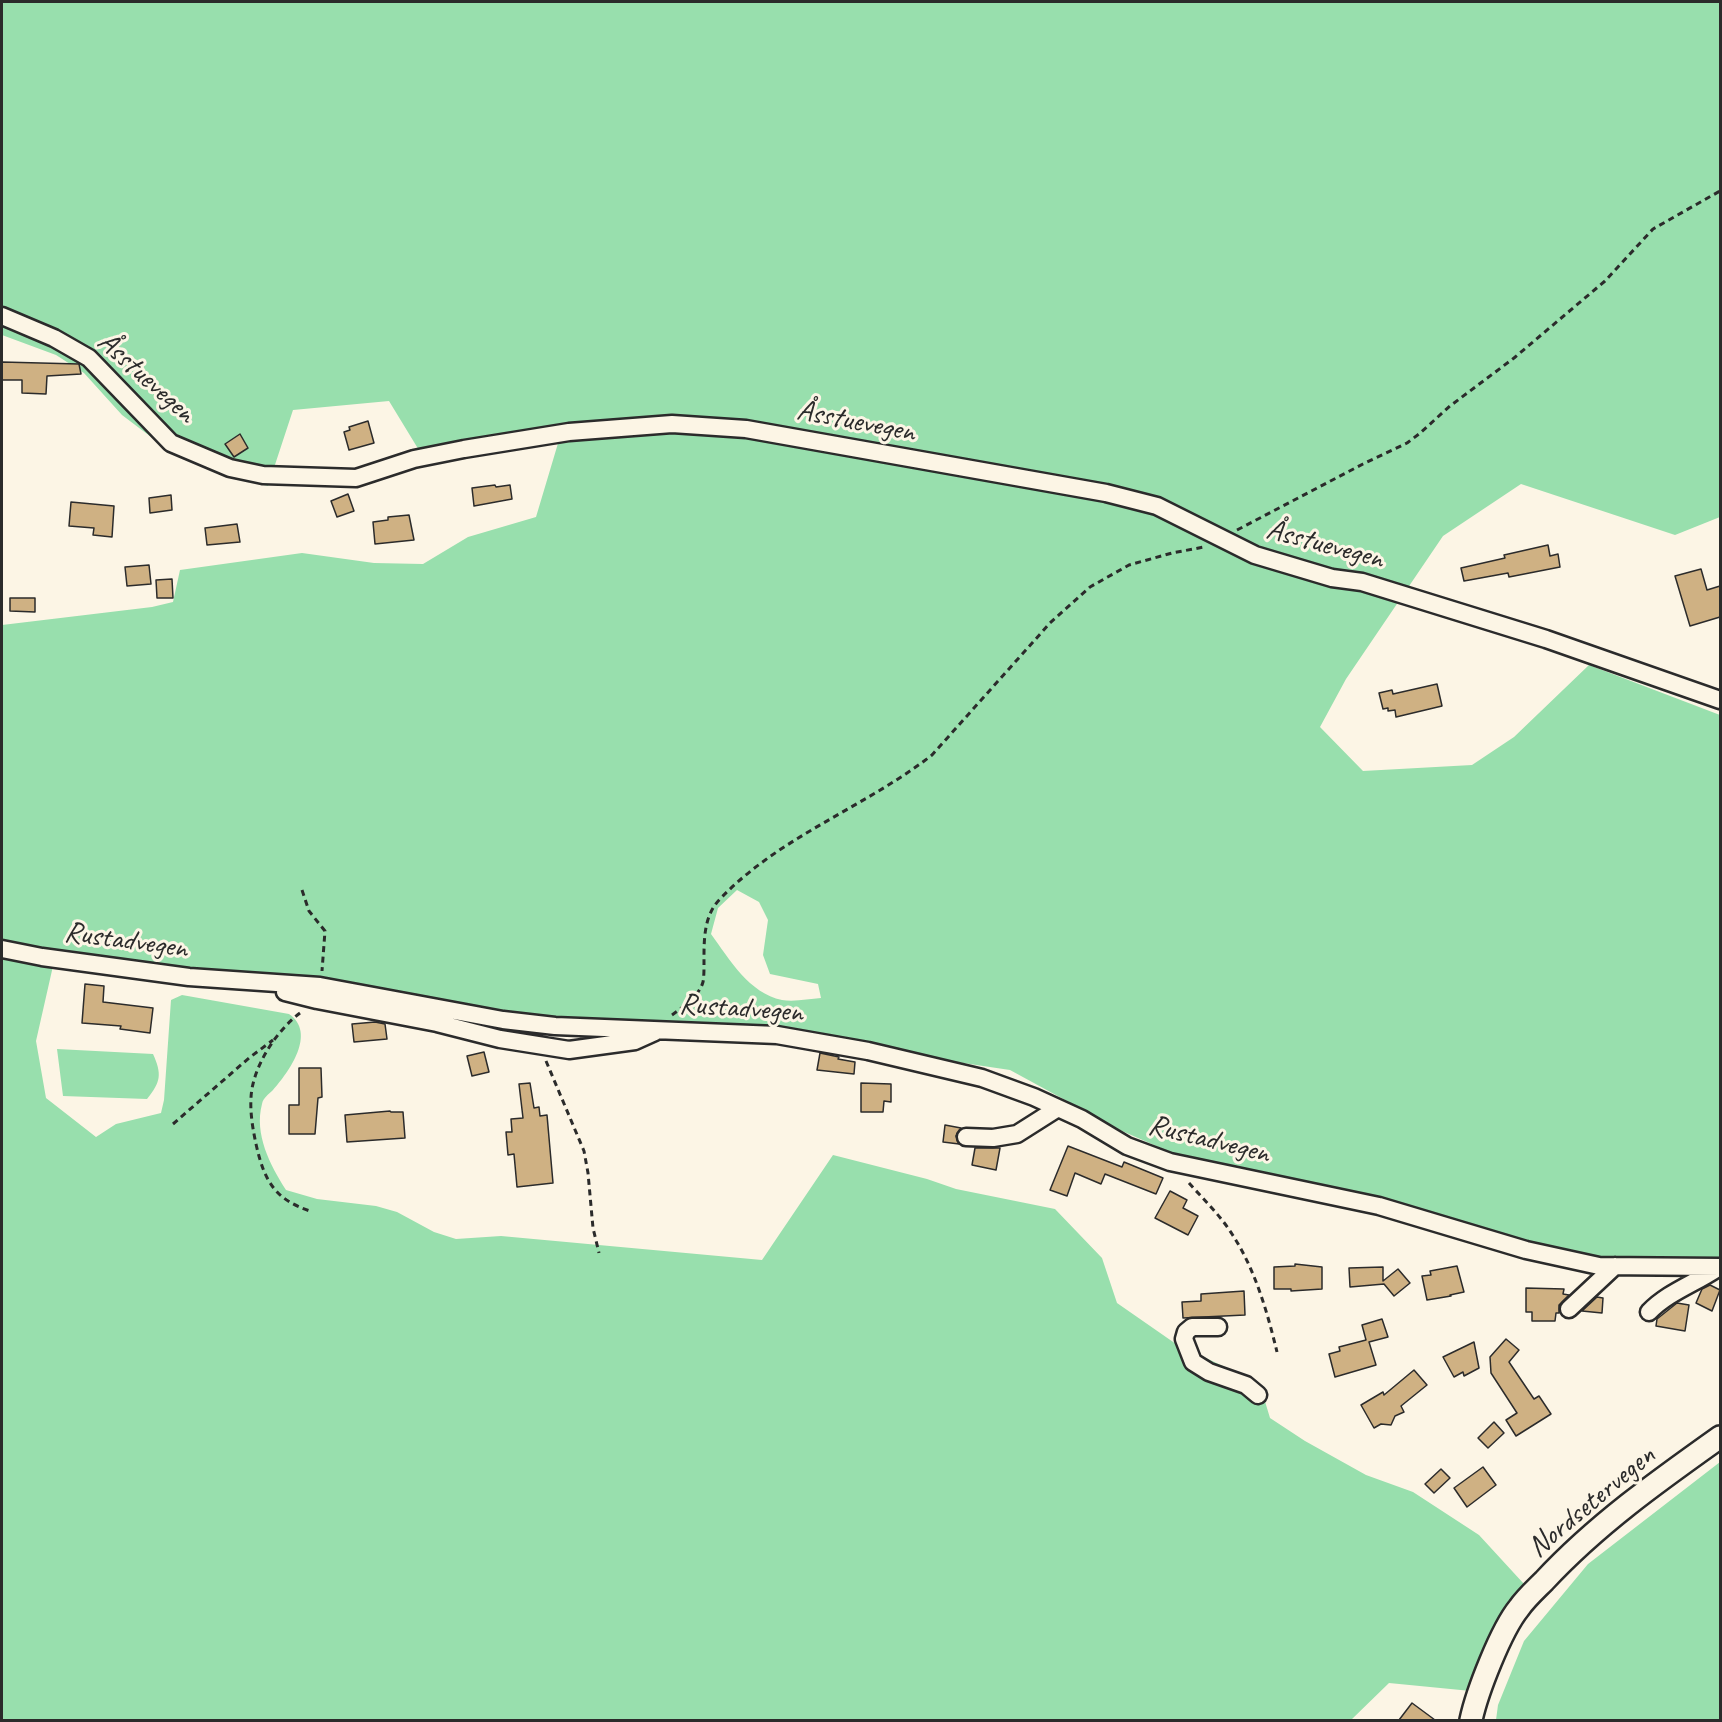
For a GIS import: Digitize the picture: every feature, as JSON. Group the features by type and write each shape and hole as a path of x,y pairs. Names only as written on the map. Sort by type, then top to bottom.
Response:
{"main road":[{"name":"Nordsetervegen","path":"1471,1720 1474,1705 1504,1632 1518,1608 1574,1549 1636,1499 1720,1437"}],"street":[{"name":"Åsstuevegen","path":"2,316 54,338 89,358 171,443 230,468 263,475 356,478 414,459 569,432 683,425 746,429 1106,493 1157,506 1256,555 1332,578 1362,582 1546,639 1720,700"},
{"name":"Rustadvegen","path":"2,949 42,957 179,976 245,981 503,1020 555,1026 777,1035 868,1051 982,1078 1058,1108 1082,1119 1126,1146 1170,1162 1379,1206 1526,1250 1599,1266 1720,1267"},
{"name":"Rustadvegen","path":"319,993 500,1038 569,1050 635,1041 659,1030"},
{"path":"966,1137 993,1138 1017,1134 1058,1108"},
{"path":"1569,1309 1615,1266"},
{"path":"1649,1312 1660,1301 1720,1267"},
{"path":"1218,1327 1192,1327 1186,1332 1184,1340 1193,1362 1209,1372 1246,1385 1258,1395"}],"path":[{"path":"659,1030 660,1024 682,1008 700,989 704,981 704,933 710,912 720,898 748,872 802,834 891,784 932,755 1050,623 1090,587 1129,565 1226,542 1242,526 1407,443 1450,406 1514,358 1605,281 1653,229 1720,192"},
{"path":"172,1124 249,1058 275,1039 319,993 325,931 309,911 302,890"},
{"path":"275,1039 260,1064 250,1097 255,1140 259,1159 271,1186 291,1204 310,1211"},
{"path":"545,1060 584,1151 593,1228 599,1253"},
{"path":"1170,1162 1219,1216 1244,1254 1259,1289 1277,1352"}],"green space":[{"path":"2,2 1720,2 1720,517 1675,535 1521,484 1443,536 1346,679 1320,727 1363,771 1472,765 1514,737 1589,665 1720,715 1720,1263 1597,1261 1186,1159 1122,1131 1010,1070 916,1056 800,1029 770,1026 634,1028 547,1034 434,1007 2,941 2,625 152,607 173,602 180,570 302,553 374,563 423,564 468,537 536,517 559,440 428,465 389,401 293,410 268,486 223,475 159,443 122,415 84,373 56,355 2,335","holes":["737,890 759,902 768,920 763,955 770,974 818,984 821,998 796,1001 770,996 741,974 711,934 718,908"]},
{"path":"2,954 53,966 36,1041 46,1098 96,1137 116,1124 161,1113 164,1100 171,1000 182,995 289,1014 297,1022 301,1031 298,1052 286,1073 266,1096 260,1115 265,1149 286,1190 317,1199 376,1206 397,1212 434,1232 456,1239 501,1236 762,1260 833,1155 927,1179 956,1189 1055,1209 1102,1258 1117,1303 1176,1344 1260,1385 1270,1418 1305,1441 1366,1475 1413,1492 1479,1535 1524,1584 1494,1626 1471,1691 1389,1683 1351,1720 2,1720"},
{"path":"57,1049 153,1054 159,1078 147,1099 63,1096"},
{"path":"1720,1462 1720,1720 1496,1720 1498,1705 1524,1641 1588,1564"}],"building":[{"path":"2,362 79,364 81,374 47,376 46,394 22,393 22,380 2,380"},
{"path":"368,421 374,443 349,450 344,432 350,430 349,427"},
{"path":"240,434 248,448 234,457 225,444"},
{"path":"495,485 496,487 510,485 512,499 474,506 472,488"},
{"path":"348,494 354,511 337,517 331,501"},
{"path":"171,495 172,510 150,513 149,498"},
{"path":"71,502 114,506 112,537 93,535 94,528 69,526"},
{"path":"409,515 414,540 375,544 373,522 388,520 388,517"},
{"path":"237,524 240,542 207,545 205,528"},
{"path":"1548,545 1550,556 1558,554 1560,567 1509,577 1508,573 1464,581 1461,568"},
{"path":"149,565 151,584 127,586 125,567"},
{"path":"1701,569 1707,590 1720,586 1720,617 1690,626 1675,576"},
{"path":"172,579 173,598 157,598 156,580"},
{"path":"10,598 35,598 35,612 10,611"},
{"path":"1437,684 1442,706 1396,717 1395,710 1383,709 1379,693 1392,690 1393,694"},
{"path":"85,984 104,986 103,1002 153,1008 150,1033 120,1029 121,1026 82,1023"},
{"path":"375,1022 385,1024 387,1039 354,1042 352,1024"},
{"path":"484,1052 489,1072 472,1076 467,1056"},
{"path":"820,1053 855,1062 854,1074 817,1070"},
{"path":"299,1068 321,1068 322,1097 318,1098 315,1134 289,1134 289,1105 299,1105"},
{"path":"530,1083 534,1108 539,1107 540,1116 547,1115 553,1183 517,1187 514,1154 508,1155 506,1132 512,1132 511,1119 523,1118 519,1084"},
{"path":"861,1083 891,1084 891,1102 884,1101 883,1112 861,1112"},
{"path":"403,1112 405,1138 347,1142 345,1115"},
{"path":"945,1125 961,1128 956,1136 959,1144 943,1142"},
{"path":"1068,1146 1122,1167 1124,1162 1163,1178 1156,1194 1105,1174 1101,1184 1075,1173 1067,1196 1050,1190"},
{"path":"975,1148 1000,1148 996,1170 972,1165"},
{"path":"1170,1191 1187,1200 1183,1208 1198,1216 1188,1235 1155,1218"},
{"path":"1295,1264 1322,1267 1322,1289 1291,1291 1291,1289 1274,1289 1274,1267 1295,1266"},
{"path":"1457,1266 1464,1292 1427,1300 1422,1276 1431,1275 1430,1271"},
{"path":"1383,1267 1383,1281 1398,1269 1410,1283 1394,1296 1384,1284 1350,1287 1349,1268"},
{"path":"1710,1285 1720,1290 1712,1311 1696,1303 1702,1289"},
{"path":"1526,1288 1564,1289 1563,1294 1569,1295 1559,1305 1559,1313 1556,1313 1555,1321 1532,1321 1532,1312 1526,1312"},
{"path":"1244,1291 1245,1315 1183,1318 1182,1302 1201,1301 1201,1294"},
{"path":"1597,1297 1603,1298 1602,1313 1582,1311"},
{"path":"1677,1303 1689,1305 1685,1331 1656,1326 1657,1319"},
{"path":"1382,1319 1388,1337 1369,1342 1376,1365 1335,1377 1329,1354 1340,1351 1339,1347 1366,1340 1362,1325"},
{"path":"1506,1339 1519,1350 1509,1362 1534,1399 1539,1396 1551,1414 1516,1436 1506,1420 1517,1413 1491,1373 1490,1357"},
{"path":"1474,1342 1479,1368 1464,1376 1463,1372 1454,1377 1443,1357"},
{"path":"1414,1370 1427,1385 1401,1406 1404,1412 1395,1416 1391,1425 1381,1424 1374,1428 1361,1405 1383,1392 1384,1395"},
{"path":"1494,1422 1504,1433 1488,1448 1478,1438"},
{"path":"1483,1467 1496,1485 1467,1507 1454,1488"},
{"path":"1441,1469 1450,1478 1434,1493 1425,1484"},
{"path":"1412,1703 1435,1720 1399,1720"}]}
